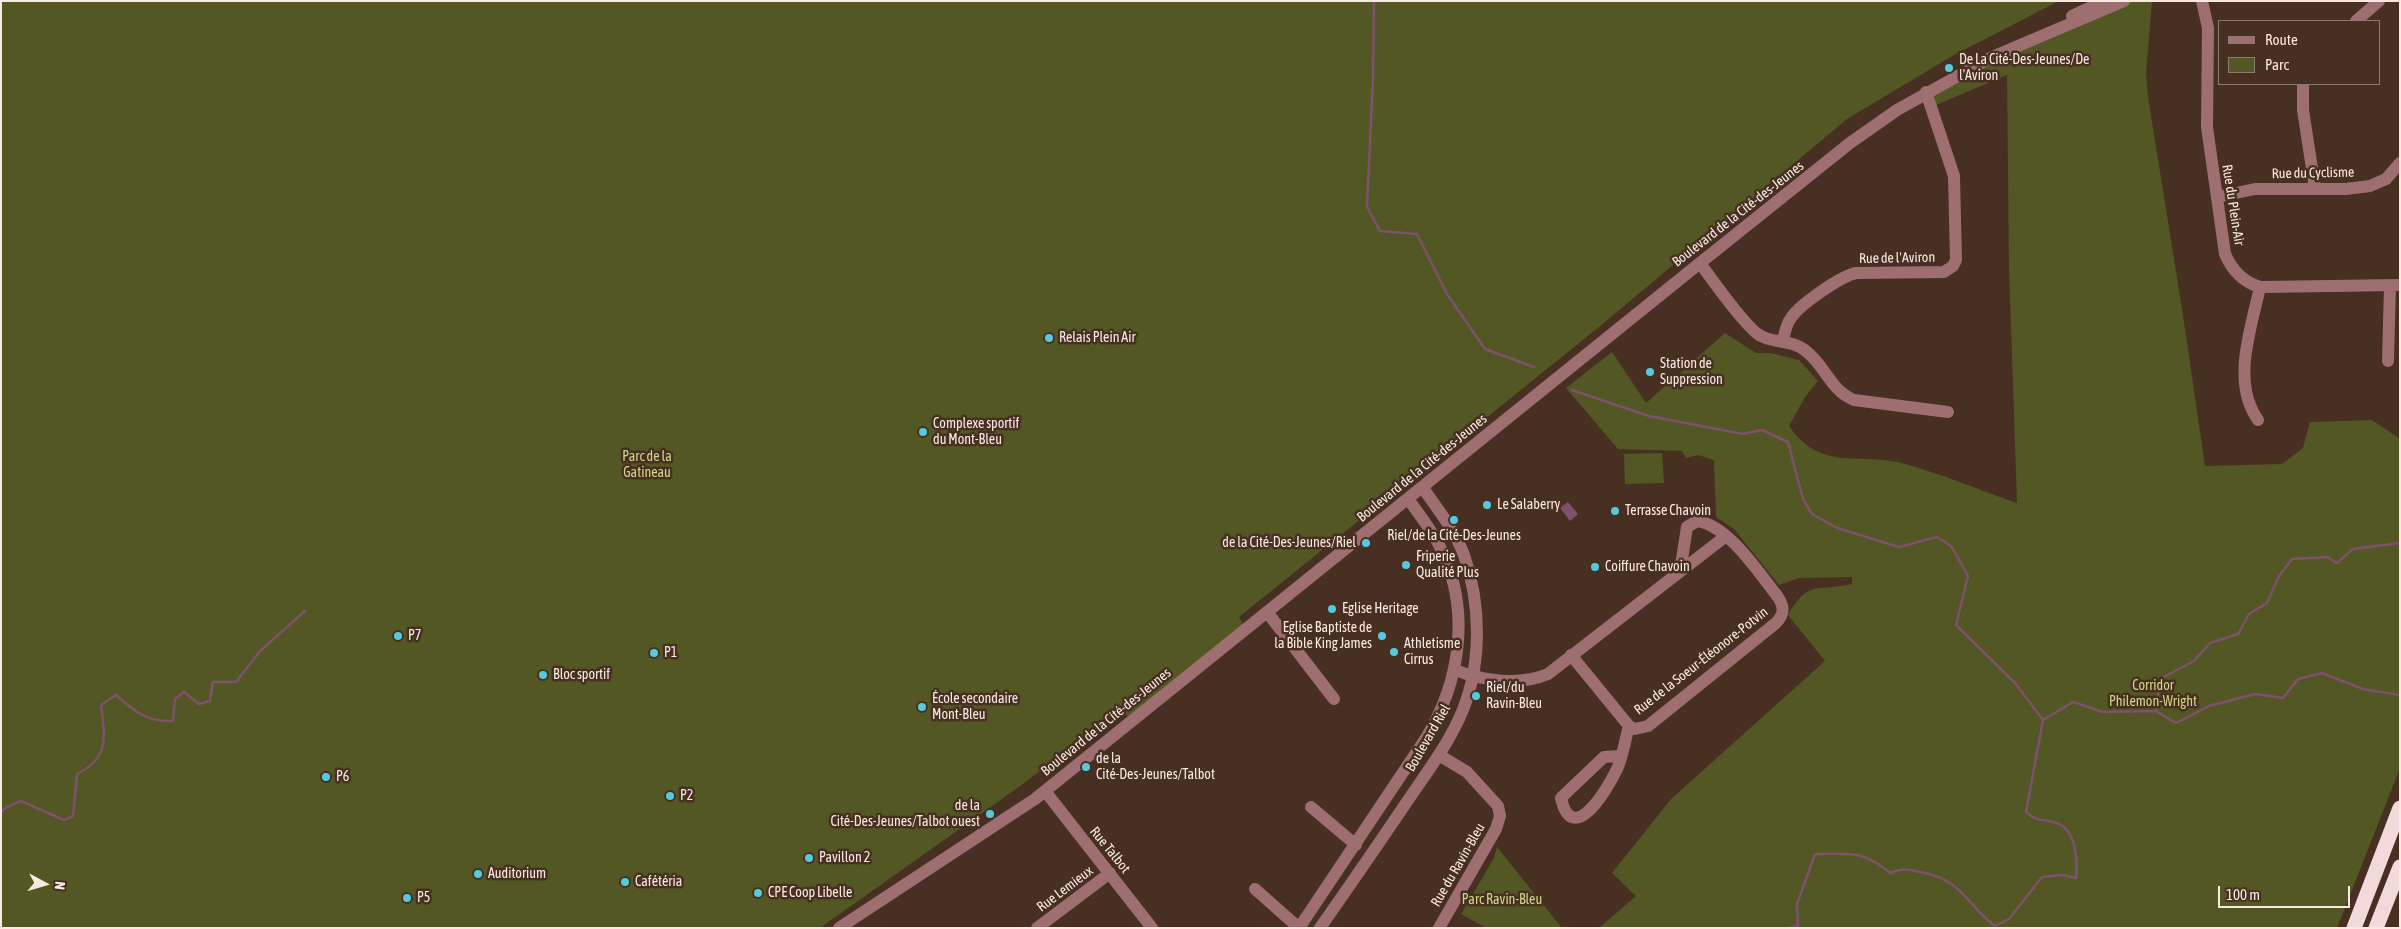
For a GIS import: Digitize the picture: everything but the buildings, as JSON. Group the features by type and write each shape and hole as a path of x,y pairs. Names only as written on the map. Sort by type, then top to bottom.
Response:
{"highway":[{"path":"2354,928 2400,808"},
{"path":"2376,928 2400,867"},
{"path":"2376,928 2400,884"}],"street":[{"name":"Boulevard de la Cité-des-Jeunes","path":"2029,40 2033,35 2104,1"},
{"name":"Boulevard de la Cité-des-Jeunes","path":"839,928 1045,791 1850,143 1897,110 1968,68 2029,40 2034,40 2124,1"},
{"name":"Rue du Plein-Air","path":"2202,1 2208,28 2206,127 2225,254 2235,271 2251,284 2260,287"},
{"path":"2357,20 2379,1"},
{"path":"2303,85 2303,110 2315,188"},
{"name":"Rue de l'Aviron","path":"1783,340 1788,322 1794,313 1843,276 1856,273 1944,272 1953,266 1956,260 1954,176 1926,92"},
{"name":"Rue du Cyclisme","path":"2217,197 2255,189 2346,189 2370,186 2386,179 2400,163"},
{"path":"1700,263 1755,333 1769,339 1783,340 1806,350 1833,386 1846,397 1854,400 1948,412"},
{"path":"2258,420 2250,409 2244,367 2260,287 2395,286 2388,361"},
{"name":"Boulevard Riel","path":"1320,928 1438,755 1460,717 1473,677 1477,641 1470,576 1456,537 1442,513 1422,488"},
{"name":"Boulevard Riel","path":"1299,928 1433,727 1449,691 1455,670 1458,621 1452,576 1433,535 1408,499"},
{"name":"Rue de la Soeur-Éléonore-Potvin","path":"1572,656 1629,726 1635,729 1648,726 1780,619 1783,608 1782,603 1726,536 1703,522 1692,522 1685,534 1680,572"},
{"path":"1455,670 1473,677 1529,680 1548,674 1726,536"},
{"path":"1267,612 1334,699"},
{"path":"1620,756 1604,757 1566,793 1562,798 1567,814 1575,818 1584,817 1590,811 1616,772 1629,726"},
{"name":"Rue du Ravin-Bleu","path":"1438,755 1467,772 1498,806 1500,812 1496,829 1439,928"},
{"name":"Rue Talbot","path":"1045,791 1152,928"},
{"path":"1311,807 1356,845"},
{"name":"Rue Lemieux","path":"1037,928 1110,873"},
{"path":"1255,889 1299,928"}],"green space":[{"name":"Parc de la Gatineau","path":"1,1 2059,1 1954,55 1847,119 1599,327 1239,617 1245,628 1131,720 1120,709 1023,784 820,928 1,928"},
{"name":"Corridor Philemon-Wright","path":"2117,1 2152,1 2146,73 2148,97 2205,466 2282,464 2303,448 2310,422 2372,420 2400,439 2400,768 2337,928 1599,928 1636,896 1612,873 1671,799 1825,661 1788,615 1795,604 1808,591 1852,584 1852,577 1799,578 1779,585 1734,529 1716,517 1714,460 1698,455 1686,458 1682,451 1618,449 1566,388 1612,352 1646,403 1725,333 1756,353 1771,353 1799,360 1818,381 1805,397 1789,426 1801,440 1814,450 1840,458 1885,460 1901,463 2017,503 2009,268 2007,75 1931,107 1926,92"},
{"path":"1662,453 1664,483 1625,484 1624,454"},
{"name":"Parc Ravin-Bleu","path":"1497,847 1562,928 1486,928 1461,914 1494,858"}],"shaded area":[{"path":"1568,502 1578,514 1570,521 1560,508"}],"waterway":[{"path":"1374,1 1373,78 1367,207 1380,231 1417,234 1447,294 1485,349 1534,367"},
{"path":"1572,390 1649,416 1743,434 1762,430 1788,442 1803,499 1812,514 1837,528 1899,547 1937,537 1951,546 1968,576 1956,625 2015,683 2043,720"},
{"path":"1789,928 1798,926 1797,904 1815,854 1855,854 1871,860 1890,873 1898,870 1908,870 1935,876 1955,887 1995,926 2009,919 2042,877 2062,875 2076,878 2075,848 2069,833 2059,824 2039,820 2026,812 2043,720 2073,702 2103,712 2156,711 2160,679 2194,661 2210,643 2238,634 2249,614 2267,603 2279,576 2292,559 2327,557 2337,563 2353,549 2400,543"},
{"path":"1,812 21,801 64,820 73,816 77,774 88,768 95,761 103,746 104,727 101,705 116,695 142,715 156,720 173,721 175,699 184,692 199,704 210,701 213,682 236,682 260,651 305,611"},
{"path":"2156,711 2176,723 2209,706 2255,694 2283,698 2298,679 2322,673 2363,689 2400,695"}],"place":[{"name":"De La Cité-Des-Jeunes/De l'Aviron","path":"1949,68"},
{"name":"Relais Plein Air","path":"1049,338"},
{"name":"Station de Suppression","path":"1650,372"},
{"name":"Complexe sportif du Mont-Bleu","path":"923,432"},
{"name":"Le Salaberry","path":"1487,505"},
{"name":"Terrasse Chavoin","path":"1615,511"},
{"name":"Riel/de la Cité-Des-Jeunes","path":"1454,520"},
{"name":"de la Cité-Des-Jeunes/Riel","path":"1366,543"},
{"name":"Friperie Qualité Plus","path":"1406,565"},
{"name":"Coiffure Chavoin","path":"1595,567"},
{"name":"Eglise Heritage","path":"1332,609"},
{"name":"P7","path":"398,636"},
{"name":"Eglise Baptiste de la Bible King James","path":"1382,636"},
{"name":"Athletisme Cirrus","path":"1394,652"},
{"name":"P1","path":"654,653"},
{"name":"Bloc sportif","path":"543,675"},
{"name":"Riel/du Ravin-Bleu","path":"1476,696"},
{"name":"École secondaire Mont-Bleu","path":"922,707"},
{"name":"de la Cité-Des-Jeunes/Talbot","path":"1086,767"},
{"name":"P6","path":"326,777"},
{"name":"P2","path":"670,796"},
{"name":"de la Cité-Des-Jeunes/Talbot ouest","path":"990,814"},
{"name":"Pavillon 2","path":"809,858"},
{"name":"Auditorium","path":"478,874"},
{"name":"Cafétéria","path":"625,882"},
{"name":"CPE Coop Libelle","path":"758,893"},
{"name":"P5","path":"407,898"}]}
